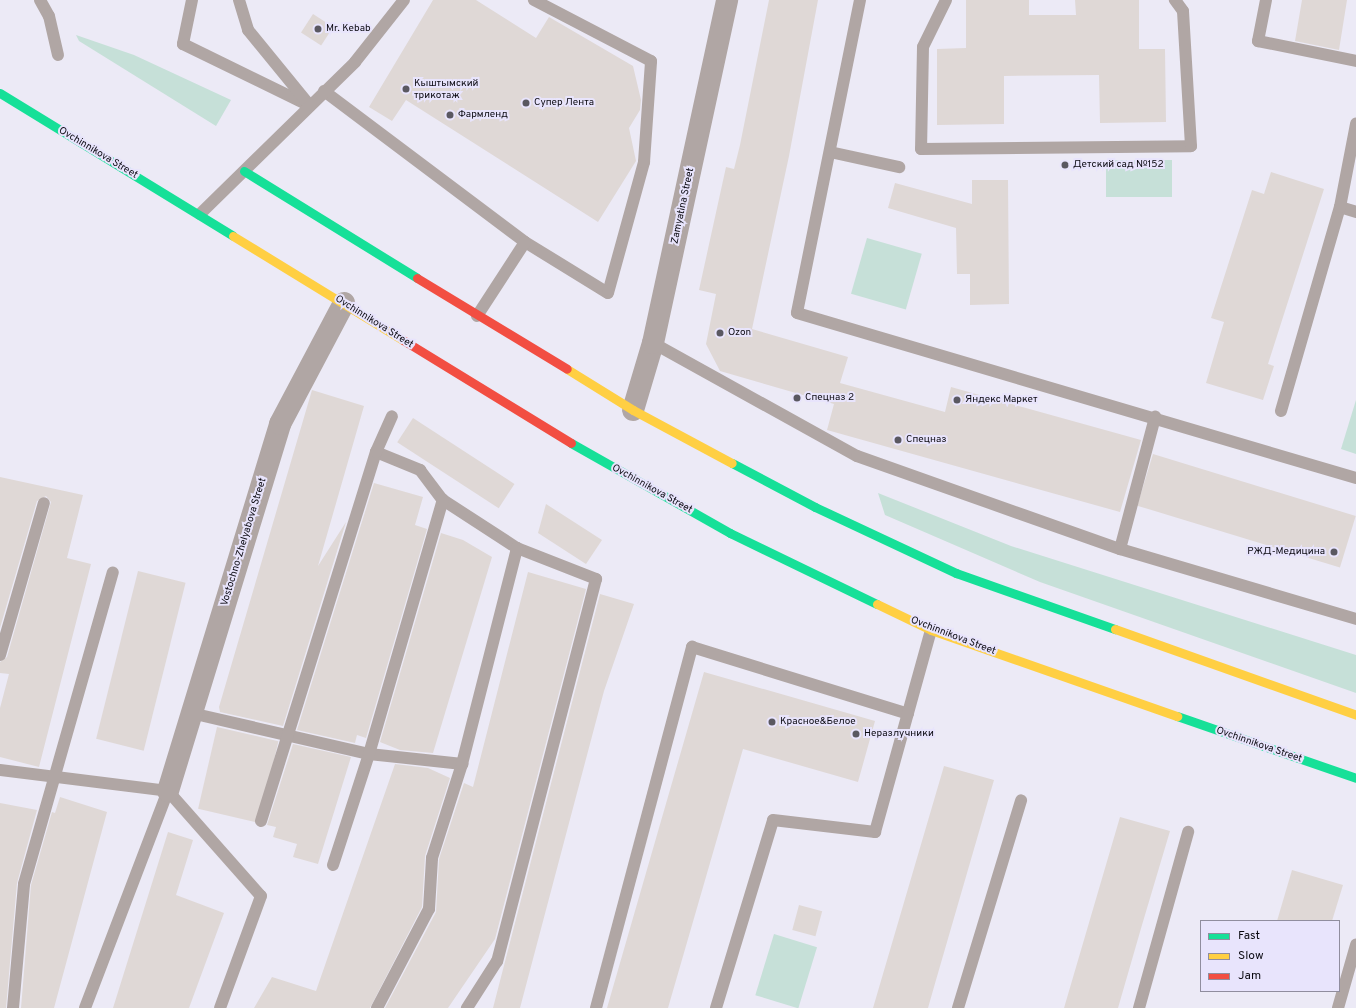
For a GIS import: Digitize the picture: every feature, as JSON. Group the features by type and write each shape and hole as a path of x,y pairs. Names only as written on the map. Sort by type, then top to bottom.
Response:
{"main road":[{"name":"Ovchinnikova Street","path":"0,93 200,214 589,454 710,522 931,630 1356,778"},
{"path":"244,171 477,316 633,410 815,507 956,573 1356,714"}],"street":[{"name":"Zamyatina Street","path":"633,410 653,343 727,0"},
{"name":"Vostochno-Zhelyabova Street","path":"168,791 280,424 344,303"}],"lane":[{"path":"40,0 48,16 58,55"},
{"path":"192,0 183,44 310,106"},
{"path":"239,0 248,30 310,106"},
{"path":"200,214 355,62 404,0"},
{"path":"324,91 524,242 608,293 644,162 651,61 534,0"},
{"path":"860,0 797,313 1155,417 1356,478"},
{"path":"946,0 923,47 921,149 1191,146 1183,11 1175,0"},
{"path":"1266,0 1258,41 1356,61"},
{"path":"1281,411 1340,207 1356,124"},
{"path":"830,152 899,167"},
{"path":"1340,207 1356,212"},
{"path":"477,316 524,242"},
{"path":"653,343 857,456 1120,549 1356,619"},
{"path":"261,821 286,734 376,452 392,416"},
{"path":"1120,549 1155,417"},
{"path":"376,452 420,470 443,500 517,548 596,579 497,962 467,1008"},
{"path":"333,865 370,754 443,500"},
{"path":"0,655 44,503"},
{"path":"377,1008 429,909 432,858 462,764 517,548"},
{"path":"13,1008 24,884 56,777 112,572"},
{"path":"716,1008 774,820 875,832 931,630"},
{"path":"596,1008 692,647 908,714"},
{"path":"192,713 370,754 462,764"},
{"path":"0,770 168,791 261,896 220,1008"},
{"path":"85,1008 168,791"},
{"path":"958,1008 1021,800"},
{"path":"1140,1008 1188,832"},
{"path":"1338,1008 1356,945"}],"green space":[{"path":"76,35 134,55 231,100 216,126 79,41"},
{"path":"1106,160 1172,160 1172,197 1106,197"},
{"path":"867,238 922,254 906,309 851,294"},
{"path":"1356,400 1356,454 1341,449"},
{"path":"878,493 1011,546 1356,655 1356,693 1040,582 885,515"},
{"path":"774,934 817,947 798,1008 755,995"}],"building":[{"path":"433,0 476,0 536,38 549,17 633,66 641,100 640,110 629,128 636,161 598,222 406,100 392,121 369,107"},
{"path":"769,0 818,0 789,156 752,329 848,357 840,383 945,412 951,387 1141,440 1120,512 827,430 834,404 720,371 706,344 716,294 699,290 726,167 734,169 740,145"},
{"path":"966,0 1029,0 1029,15 1076,15 1075,0 1139,0 1139,49 1165,49 1166,122 1100,123 1099,75 1004,76 1004,124 937,125 937,49 966,48"},
{"path":"1302,0 1347,0 1339,50 1295,41"},
{"path":"313,14 333,27 321,46 301,32"},
{"path":"1271,172 1324,189 1268,364 1274,366 1263,400 1206,383 1224,322 1211,318 1252,190 1264,194"},
{"path":"972,180 1008,180 1009,304 970,305 970,274 957,274 956,228 888,208 895,183 972,204"},
{"path":"312,390 364,406 318,566 346,522 283,726 220,712 219,707"},
{"path":"413,418 514,484 499,508 397,442"},
{"path":"1153,454 1356,516 1340,568 1137,506"},
{"path":"0,477 83,495 67,558 91,564 39,767 0,757 0,708 9,674 0,673 0,662 7,657 51,502 46,496 37,501 0,628"},
{"path":"374,483 423,497 415,525 427,529 366,738 357,735 355,743 297,730"},
{"path":"546,504 602,540 586,564 538,533"},
{"path":"441,533 463,540 492,557 433,753 400,750 380,742"},
{"path":"138,571 186,583 144,751 96,739"},
{"path":"528,572 586,589 495,939 448,1008 385,1008 436,912 439,859 464,783 473,787"},
{"path":"600,594 634,604 604,691 520,1008 493,1008"},
{"path":"704,672 875,721 858,782 743,749 668,1008 607,1008"},
{"path":"217,727 278,741 259,823 198,809"},
{"path":"293,744 351,757 318,864 293,857 297,844 273,837 276,827 267,825"},
{"path":"395,764 428,768 450,778 425,856 422,907 370,1008 254,1008 272,977 316,991"},
{"path":"944,766 994,780 928,1008 873,1008"},
{"path":"60,797 107,812 54,1008 21,1008 31,885 52,812 55,813"},
{"path":"0,803 37,810 17,883 6,1008 0,1008"},
{"path":"1120,817 1170,831 1118,1008 1064,1008"},
{"path":"168,832 193,840 176,895 224,913 189,1008 113,1008"},
{"path":"1292,870 1343,885 1332,920 1277,920"},
{"path":"799,905 822,911 815,936 792,930"}],"traffic: fast":[{"path":"0,93 233,236"},
{"path":"244,171 417,278"},
{"path":"571,443 730,533 877,604"},
{"path":"732,463 815,507 956,573 1115,629"},
{"path":"1177,716 1356,778"}],"traffic: slow":[{"path":"233,236 403,340"},
{"path":"567,369 633,410 732,463"},
{"path":"877,604 931,630 1177,716"},
{"path":"1115,629 1356,715"}],"traffic: jam":[{"path":"417,278 567,369"},
{"path":"403,340 571,443"}],"place":[{"name":"Mr. Kebab","path":"318,29"},
{"name":"Кыштымский трикотаж","path":"406,89"},
{"name":"Супер Лента","path":"526,103"},
{"name":"Фармленд","path":"450,115"},
{"name":"Детский сад №152","path":"1065,165"},
{"name":"Ozon","path":"720,333"},
{"name":"Спецназ 2","path":"797,398"},
{"name":"Яндекс Маркет","path":"957,400"},
{"name":"Спецназ","path":"898,440"},
{"name":"РЖД-Медицина","path":"1334,552"},
{"name":"Красное&Белое","path":"772,722"},
{"name":"Неразлучники","path":"856,734"}]}
